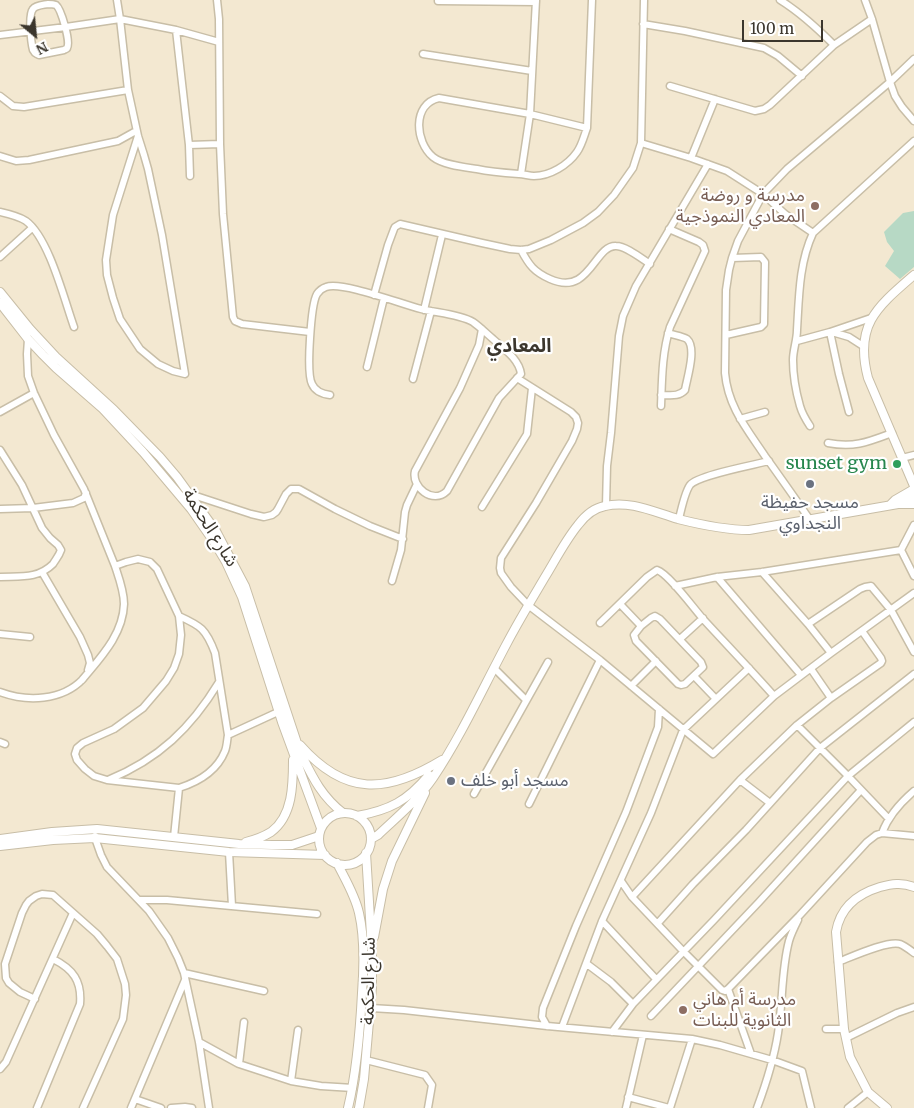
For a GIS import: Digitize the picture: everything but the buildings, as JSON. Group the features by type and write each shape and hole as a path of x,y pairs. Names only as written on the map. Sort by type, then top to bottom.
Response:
{"street":[{"path":"116,0 128,90 162,235 185,374 158,364 140,349 120,319 107,275 106,260 112,215 137,134"},
{"path":"217,0 223,214 233,317 235,321 242,324 310,332"},
{"path":"587,128 530,114 439,98 432,99 426,104 418,122 425,147 434,158 445,163 498,173 534,176 554,171 564,165 576,154 587,128 592,0"},
{"path":"374,295 388,245 395,227 400,224 510,249 529,249 583,223 598,212 614,195 633,168 640,143 644,0"},
{"path":"780,0 797,10 834,45"},
{"path":"865,0 898,102 914,121"},
{"path":"438,1 536,1 530,114 521,174"},
{"path":"43,4 53,4 61,12 66,27 68,47 64,50 39,55 35,53 31,31 30,18 33,9 43,4"},
{"path":"0,35 120,19 176,30 219,42"},
{"path":"670,86 755,111 760,110 770,105 834,45 872,19"},
{"path":"643,24 764,48 778,56 802,76"},
{"path":"176,30 189,145 190,176"},
{"path":"424,54 532,71"},
{"path":"810,520 740,419 729,396 726,385 726,290 732,258 746,224 763,194 787,169 890,82 914,59"},
{"path":"0,96 13,106 24,107 128,90"},
{"path":"691,158 715,99"},
{"path":"0,156 16,161 29,160 118,141 137,134"},
{"path":"810,426 800,407 793,359 797,341 800,280 808,245 813,233 914,141"},
{"path":"640,143 691,158 726,172 763,194 785,214 813,233"},
{"path":"189,145 220,144"},
{"path":"606,506 607,466 618,336 623,316 636,286 708,164"},
{"path":"0,212 26,221 42,241 74,327"},
{"path":"0,257 32,228"},
{"path":"661,406 663,362 668,333 705,251 703,245 699,242 669,229"},
{"path":"413,379 442,235"},
{"path":"521,250 528,264 536,272 560,283 573,282 583,276 603,253 614,246 628,250 650,264"},
{"path":"726,336 761,327 764,324 765,262 761,257 732,258"},
{"path":"894,505 895,500 914,488 868,378 863,346 871,318 914,275"},
{"path":"330,395 320,393 312,386 309,374 310,332 317,294 323,288 334,286 356,290 428,311 463,318 482,329 513,358 521,372 520,376 498,398 443,494 431,496 423,491 417,484 414,475 460,388 479,345 482,329"},
{"name":"شارع الحكمة","path":"0,292 37,338 140,436 177,477 216,531 245,586 296,740 310,773 327,798 343,813"},
{"path":"367,367 384,298"},
{"name":"شارع الحكمة","path":"0,303 28,339 56,368 119,425 172,485 205,528 226,562 242,598 278,712 320,832"},
{"path":"797,341 871,318"},
{"path":"830,332 850,336 863,346"},
{"path":"830,332 838,374 849,412"},
{"path":"661,395 682,394 685,390 692,352 691,345 686,338 668,333"},
{"path":"0,692 11,696 27,698 44,697 60,694 73,687 82,680 101,657 115,636 121,621 124,604 116,566 86,493 54,435 34,393 28,376 28,339"},
{"path":"517,378 570,412 578,423 566,454 506,550 500,563 501,573 528,605 600,660 713,754 774,696 914,593"},
{"path":"482,507 527,434 532,388"},
{"path":"0,412 34,393"},
{"path":"740,419 765,412"},
{"path":"828,443 842,446 850,445 866,442 892,433"},
{"path":"0,450 22,485 42,528 61,550 58,558 48,569 36,575 0,577"},
{"path":"902,458 914,455"},
{"path":"679,519 690,486 694,482 706,477 769,461"},
{"path":"392,580 403,539 407,505 417,484"},
{"path":"190,494 264,517 278,510 286,494 291,489 300,488 370,526 403,539"},
{"path":"0,509 33,508 77,502 84,498 86,493"},
{"path":"894,505 914,496"},
{"path":"371,839 378,835 414,802 432,778 465,724 528,605 565,543 578,525 600,507 617,504 632,505 713,527 749,530 894,505 914,504"},
{"path":"901,550 914,525"},
{"path":"675,586 716,577 762,572 901,550"},
{"path":"901,550 914,576"},
{"path":"116,566 138,559 150,562 157,569 179,616 181,635 179,654 174,668 144,708 114,729 83,743 77,748 75,754 77,760 85,770 94,776 107,780 179,788 193,784 205,776 216,765 225,751 228,735 215,653 205,632 197,625 179,616"},
{"path":"600,624 647,577 657,570 664,574 774,696"},
{"path":"42,572 80,637 88,655 90,663 88,671 82,680"},
{"path":"762,572 831,653"},
{"path":"716,577 801,675"},
{"path":"808,624 860,589 871,586 891,610 914,652"},
{"path":"620,604 641,626"},
{"path":"655,616 680,639 703,665 694,676 681,685 672,679 634,639 634,634 641,626 655,616"},
{"path":"680,639 703,618"},
{"path":"632,897 740,780 797,724 879,665 882,661 881,658 862,631"},
{"path":"0,634 30,637"},
{"path":"528,804 600,660"},
{"path":"631,686 656,661"},
{"path":"474,794 548,662"},
{"path":"494,668 526,700"},
{"path":"562,1027 602,921 651,813 684,730 749,668"},
{"path":"811,668 831,698"},
{"path":"658,923 820,748 914,674"},
{"path":"694,676 716,699"},
{"path":"107,780 145,762 164,748 194,718 207,702 219,682"},
{"path":"547,1026 542,1017 543,1008 629,803 658,727 659,709"},
{"path":"228,735 278,712"},
{"path":"612,1032 632,1004 714,920 848,776 914,722"},
{"path":"797,724 889,819"},
{"path":"296,740 327,771 356,783 378,785 395,782 419,773 442,760"},
{"path":"357,816 373,813 406,798 424,781 448,753"},
{"path":"239,844 264,836 281,822 291,798 293,755"},
{"path":"372,951 379,906 392,861 432,778"},
{"path":"740,780 770,803"},
{"path":"174,837 179,788"},
{"path":"651,1016 759,902 861,790"},
{"path":"882,834 889,819 906,798 914,792"},
{"path":"343,813 357,816 367,826 371,839 366,853 356,862 346,865 328,859 320,847 320,832 323,824 330,818 343,813"},
{"path":"0,839 52,832 97,829 239,844 284,846 292,845 320,832"},
{"path":"97,829 95,838 100,855 108,867 149,911 168,938 184,972 199,1042 209,1108"},
{"path":"621,881 632,897 724,991 800,916 867,842 882,834 914,836"},
{"path":"0,846 52,840 95,838 229,852 325,855"},
{"path":"229,852 232,906"},
{"name":"شارع الحكمة","path":"361,1108 370,1008 372,951 366,853"},
{"name":"شارع الحكمة","path":"337,863 359,912 362,935 362,1006 359,1044 353,1088 348,1108"},
{"path":"887,1108 868,1092 850,1057 844,1029 836,932 839,919 850,903 864,893 889,885 900,884 914,887"},
{"path":"35,999 9,983 5,973 5,964 22,913 29,901 42,894 53,895 107,946 117,959 125,984 126,995 123,1019 83,1108"},
{"path":"140,900 167,900 317,914"},
{"path":"0,1069 6,1062 73,913"},
{"path":"757,1108 764,1090 778,1033 789,940 800,916"},
{"path":"602,921 656,979"},
{"path":"838,962 868,950 895,943 902,944 914,953"},
{"path":"37,1108 80,1004 81,995 78,981 67,967 53,959"},
{"path":"587,964 611,982 632,1004"},
{"path":"184,972 264,991"},
{"path":"131,1108 186,980"},
{"path":"728,989 751,1054"},
{"path":"846,1038 897,1013 914,1007"},
{"path":"370,1008 692,1039 720,1045 802,1071 811,1108"},
{"path":"239,1064 244,1022"},
{"path":"826,1029 844,1029"},
{"path":"291,1081 298,1030"},
{"path":"626,1108 643,1035"},
{"path":"628,1097 669,1108 692,1039"},
{"path":"199,1042 239,1064 291,1081 321,1086 353,1088"},
{"path":"366,1060 425,1075 432,1085 428,1108"},
{"path":"848,1108 868,1092"},
{"path":"135,1099 161,1108"},
{"path":"171,1108 192,1108"}],"green space":[{"path":"914,211 914,267 900,279 885,266 894,251 887,242 884,232 903,213"}],"place":[{"name":"مدرسة و روضة المعادي النموذجية","path":"815,206"},
{"name":"sunset gym","path":"897,464"},
{"name":"مسجد حفيظة النجداوي","path":"810,484"},
{"name":"مسجد أبو خلف","path":"451,781"},
{"name":"مدرسة أم هاني الثانوية للبنات","path":"683,1010"}],"district":[{"name":"المعادي","path":"519,347"}]}
